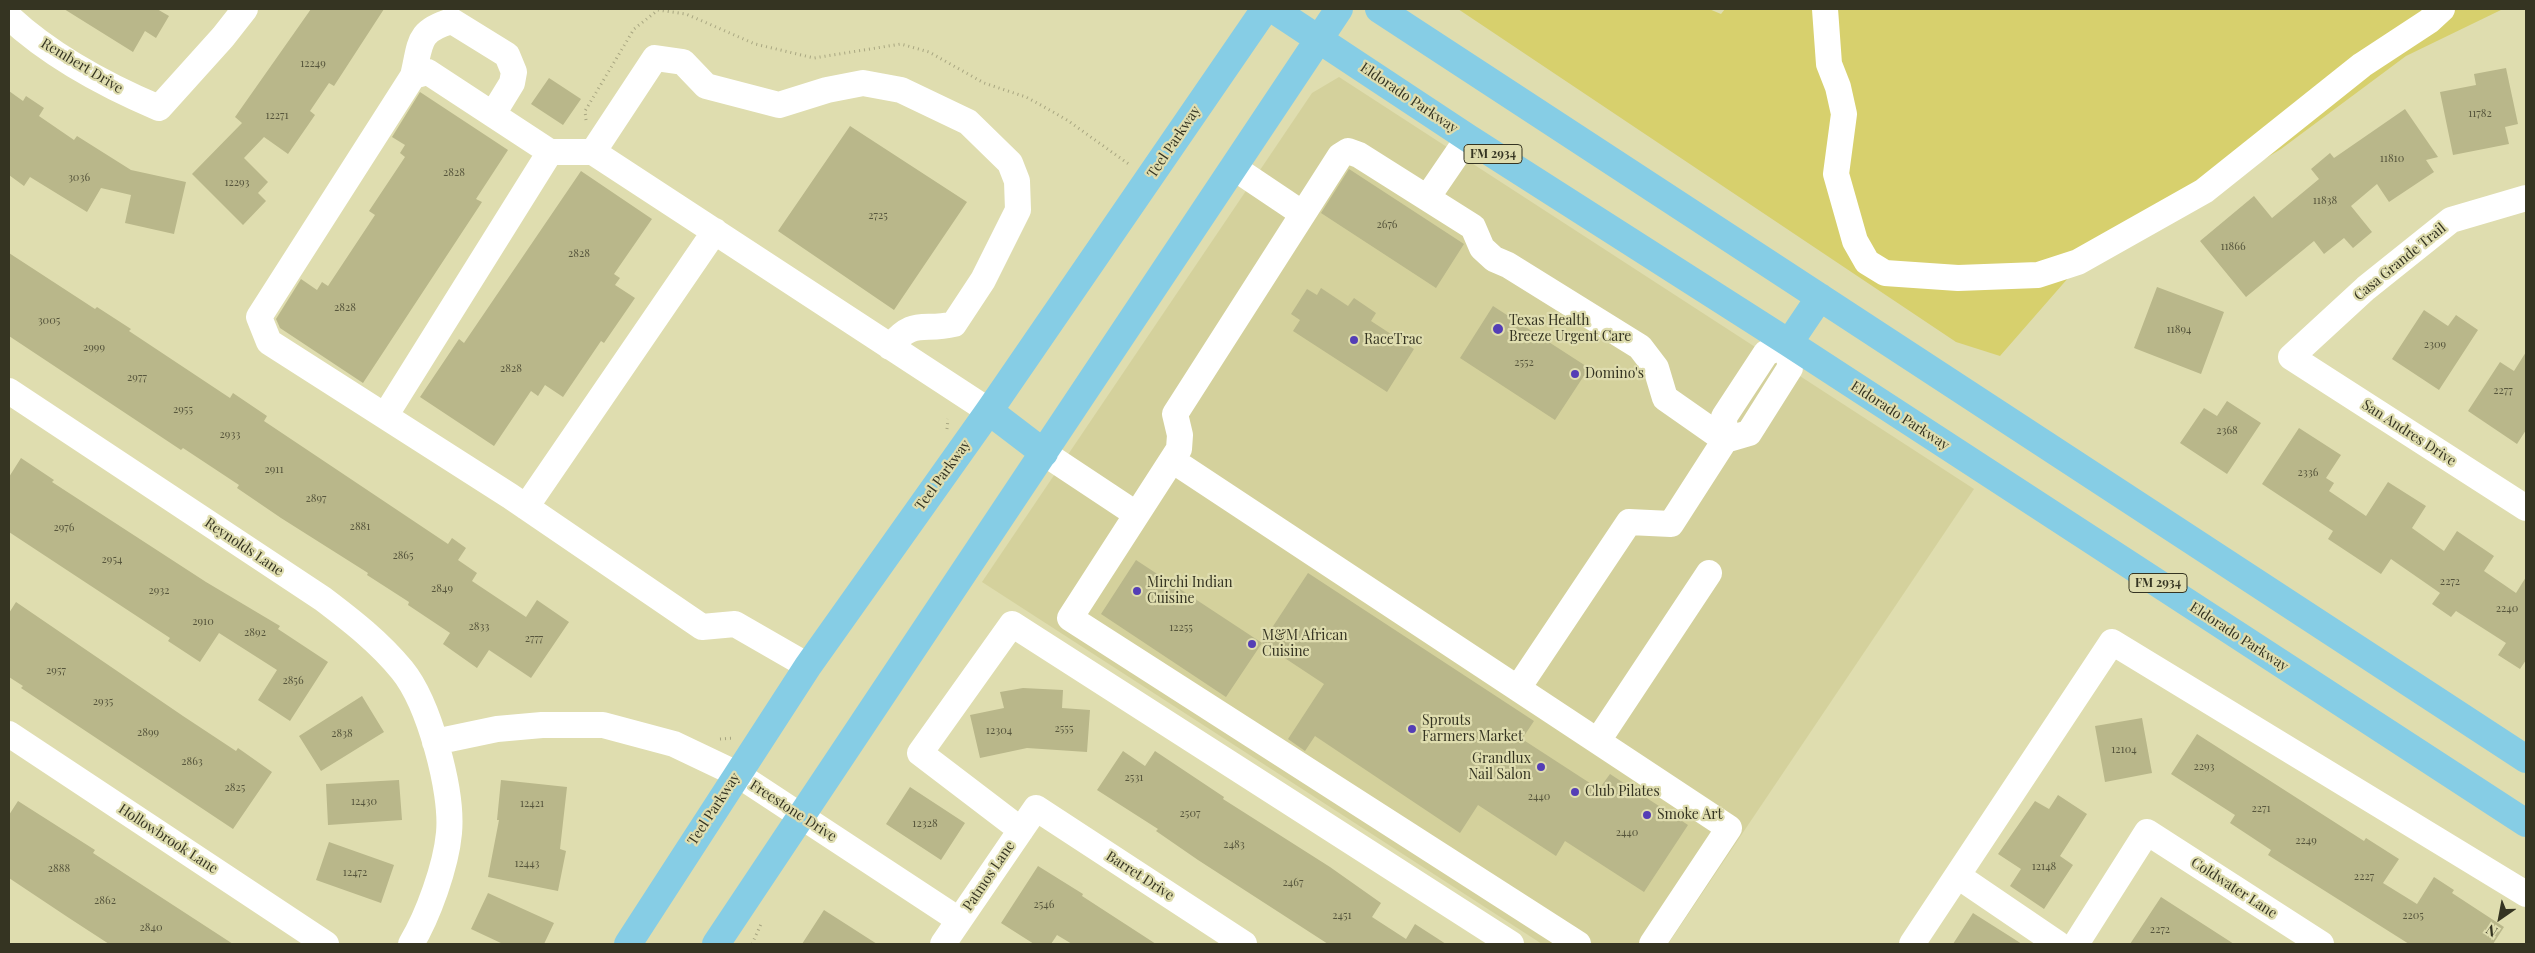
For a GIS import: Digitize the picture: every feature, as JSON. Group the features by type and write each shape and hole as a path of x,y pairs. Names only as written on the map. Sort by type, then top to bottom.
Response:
{"main road":[{"name":"Teel Parkway","path":"628,944 808,666 989,411 1265,9"},
{"name":"Eldorado Parkway","path":"1273,9 1468,138 1789,343 2526,823"},
{"path":"716,944 1339,9"},
{"path":"1379,9 2526,760"},
{"path":"1789,343 1820,297"},
{"path":"989,411 1044,453"}],"street":[{"name":"Rembert Drive","path":"9,17 40,42 93,75 159,108 223,37 244,9"},
{"path":"1825,9 1829,64 1838,87 1844,114 1836,174 1855,241 1867,262 1885,273 1958,278 2038,275 2086,257 2204,191 2362,65 2430,21 2442,9"},
{"path":"492,114 512,83 514,72 507,55 452,21 433,26 422,36 413,76 259,317 269,342 526,507 702,626 735,624 808,666"},
{"path":"593,152 655,58 683,62 706,86 779,104 863,82 901,90 968,122 1010,163 1017,181 1018,210 983,280 954,324 943,327 914,327 901,334 890,347"},
{"path":"413,76 428,72 550,152 593,152 989,411"},
{"path":"1427,198 1468,138"},
{"path":"1578,944 1070,618 1181,445 1175,414 1340,156 1348,151 1359,154 1473,227 1482,248 1494,259 1508,265 1640,347 1654,364 1665,398 1725,440"},
{"path":"385,416 550,152"},
{"path":"1234,167 1303,214"},
{"name":"Casa Grande Trail","path":"2291,357 2366,288 2451,220 2526,198"},
{"path":"526,507 715,231"},
{"path":"1518,688 1628,522 1671,524 1725,440 1724,418 1766,353 1789,343"},
{"name":"San Andres Drive","path":"2291,357 2526,508"},
{"name":"Reynolds Lane","path":"9,391 323,599 367,632 404,672 431,724 446,784 449,833 437,887 423,925 411,944"},
{"path":"1044,453 1136,514"},
{"path":"1172,460 1599,740 1729,828 1652,944"},
{"path":"1599,740 1709,573"},
{"path":"1021,830 920,753 1012,624 1511,944"},
{"path":"1912,944 2112,642 2526,894"},
{"name":"Freestone Drive","path":"435,742 497,729 542,725 603,726 674,744 737,774 959,920"},
{"name":"Hollowbrook Lane","path":"9,734 326,944"},
{"name":"Patmos Lane","path":"943,944 1036,808"},
{"name":"Barret Drive","path":"1036,808 1244,944"},
{"name":"Coldwater Lane","path":"2076,944 2147,832 2321,944"},
{"path":"1958,876 2058,944"}],"shaded area":[{"path":"1458,9 1709,9 1721,14 1725,9 2503,9 2406,56 2281,149 2069,277 2000,356 1956,342"},
{"path":"1339,77 1974,489 1668,944 1542,944 982,582 1312,93"}],"building":[{"path":"64,9 157,9 169,16 156,38 145,31 133,52"},
{"path":"311,9 384,9 334,86 329,83 310,111 315,115 288,154 264,137 244,158 268,182 258,193 266,201 243,225 192,174 242,123 235,117"},
{"path":"2506,68 2518,124 2505,127 2509,144 2453,155 2440,92 2476,85 2474,74"},
{"path":"549,78 581,99 563,125 531,104"},
{"path":"9,91 23,101 26,96 44,108 39,116 74,140 77,136 131,170 186,182 174,234 125,223 131,195 101,188 87,212 30,177 24,186 9,175"},
{"path":"420,92 508,150 476,199 482,202 363,383 280,328 276,319 301,279 317,290 322,282 328,286 375,215 369,211 405,157 400,153 405,145 392,137"},
{"path":"2405,109 2438,157 2426,160 2434,172 2389,202 2377,184 2351,206 2372,232 2353,248 2344,238 2324,254 2314,241 2246,297 2200,241 2254,196 2272,218 2319,179 2311,169 2330,153 2334,158"},
{"path":"850,126 967,202 894,310 778,231"},
{"path":"1349,169 1464,244 1436,288 1321,213"},
{"path":"581,171 652,219 614,274 620,278 615,285 635,298 604,343 601,341 563,397 545,385 538,396 531,391 494,446 420,397 459,339 464,343"},
{"path":"9,253 95,309 97,307 131,329 129,331 230,398 233,393 267,416 264,421 448,544 452,538 466,548 458,560 477,573 472,581 526,617 537,600 569,622 531,678 489,650 477,668 443,644 450,633 408,605 409,602 367,575 368,573 237,488 239,485 183,448 181,450 9,336"},
{"path":"2157,287 2224,312 2201,374 2134,348"},
{"name":"RaceTrac","path":"1321,288 1348,306 1354,298 1376,313 1371,321 1414,349 1387,392 1293,331 1300,320 1291,314 1307,289 1317,295"},
{"path":"1493,306 1589,368 1555,420 1460,358"},
{"path":"2424,310 2448,326 2456,315 2478,330 2439,390 2392,359"},
{"path":"2526,352 2526,430 2517,444 2468,411 2500,362 2514,371"},
{"path":"2227,401 2261,423 2227,474 2180,443 2204,408 2217,416"},
{"path":"2299,428 2341,455 2326,478 2334,483 2329,491 2366,516 2388,482 2426,506 2412,528 2444,551 2457,531 2494,556 2484,571 2516,593 2526,577 2526,660 2520,669 2498,655 2506,643 2456,611 2451,617 2432,604 2440,593 2391,559 2381,574 2328,539 2333,531 2262,484"},
{"path":"21,458 54,480 52,482 206,582 280,626 278,629 328,662 290,721 258,700 277,670 219,633 200,662 168,641 170,638 9,532 9,477"},
{"path":"1136,560 1262,643 1226,697 1101,614"},
{"path":"1308,573 1534,721 1522,739 1599,789 1610,774 1688,825 1644,892 1565,841 1556,856 1478,805 1460,833 1315,736 1305,751 1288,739 1324,684 1262,643"},
{"path":"16,602 183,716 236,751 238,748 272,772 233,829 21,688 23,686 9,677 9,613"},
{"path":"1023,688 1063,690 1062,708 1090,710 1087,752 1027,748 980,758 970,715 1004,708 1000,692"},
{"path":"362,696 384,732 321,771 299,736"},
{"path":"2142,718 2152,773 2105,782 2095,726"},
{"path":"2197,734 2364,841 2366,838 2399,859 2383,883 2417,904 2434,877 2454,890 2452,893 2504,927 2493,944 2409,944 2268,855 2271,850 2230,823 2235,815 2171,774"},
{"path":"1123,751 1145,766 1155,751 1224,797 1223,799 1330,867 1381,903 1372,917 1406,939 1415,924 1446,944 1328,944 1198,860 1156,831 1158,829 1097,790"},
{"path":"399,780 402,820 328,825 326,784"},
{"path":"501,780 567,787 560,849 566,851 558,891 488,877 499,820 497,820"},
{"path":"910,787 965,823 941,860 886,824"},
{"path":"2058,795 2087,814 2060,856 2073,865 2044,909 2010,886 2021,869 1998,854 2035,801 2049,809"},
{"path":"18,801 95,850 93,853 233,944 109,944 69,918 9,878 9,815"},
{"path":"329,842 394,865 381,903 316,880"},
{"path":"1038,866 1156,944 1072,944 1057,935 1051,944 1034,944 1001,923"},
{"path":"488,893 554,923 544,944 503,944 471,929"},
{"path":"2161,897 2234,944 2130,944"},
{"path":"824,910 877,944 802,944"},
{"path":"1973,913 2022,944 1953,944"}],"place":[{"name":"Texas Health Breeze Urgent Care","path":"1498,329"},
{"name":"RaceTrac","path":"1354,340"},
{"name":"Domino's","path":"1575,374"},
{"name":"Mirchi Indian Cuisine","path":"1137,591"},
{"name":"M&M African Cuisine","path":"1252,644"},
{"name":"Sprouts Farmers Market","path":"1412,729"},
{"name":"Grandlux Nail Salon","path":"1541,767"},
{"name":"Club Pilates","path":"1575,792"},
{"name":"Smoke Art","path":"1647,815"}]}
